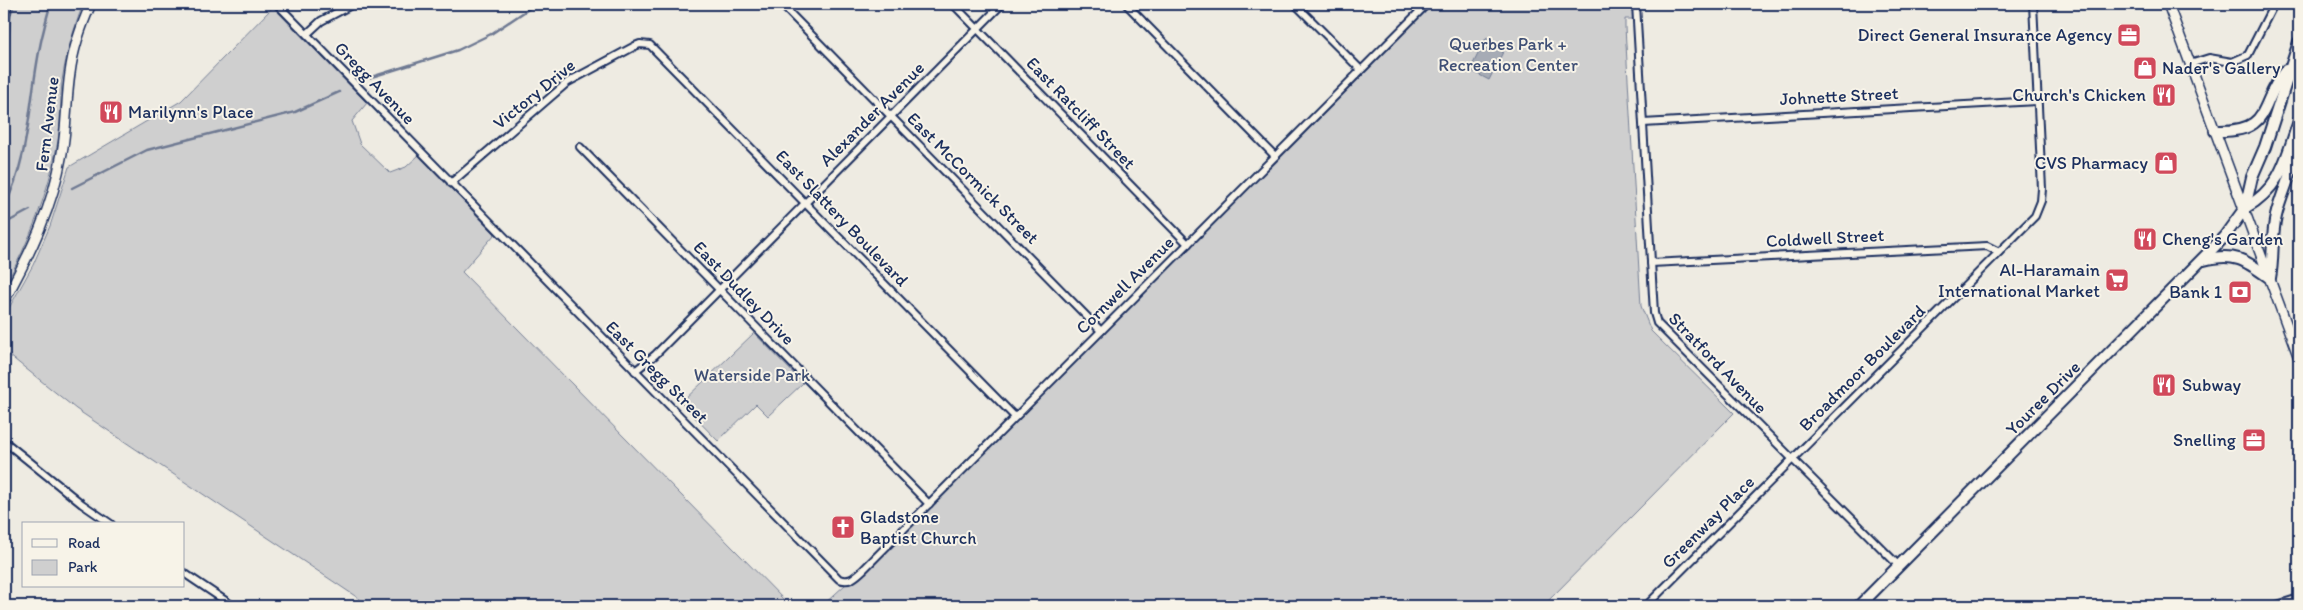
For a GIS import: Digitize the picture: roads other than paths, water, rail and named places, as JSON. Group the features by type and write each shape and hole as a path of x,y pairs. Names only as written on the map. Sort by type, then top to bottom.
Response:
{"main road":[{"path":"4,18 7,4"},
{"name":"Fern Avenue","path":"4,301 31,252 54,189 64,138 72,58 91,4"},
{"path":"2168,4 2299,358"},
{"name":"Youree Drive","path":"2245,208 2252,177 2299,42"},
{"path":"2215,131 2242,129 2264,115 2280,77 2291,64"},
{"path":"2270,278 2274,258 2275,217 2298,144 2298,126"},
{"name":"Youree Drive","path":"1859,606 2203,260 2224,237 2245,208 2261,198 2274,185 2298,126"},
{"path":"2203,260 2221,255 2240,258 2270,278"}],"street":[{"name":"Gregg Avenue","path":"277,4 451,184"},
{"path":"307,34 321,21 353,4"},
{"name":"East McCormick Street","path":"781,4 1101,330"},
{"name":"East Ratcliff Street","path":"953,4 1188,244"},
{"name":"Alexander Avenue","path":"635,371 655,355 1002,4"},
{"path":"1126,4 1275,156"},
{"path":"1295,4 1360,69"},
{"name":"Cornwell Avenue","path":"841,580 847,581 855,577 1427,4"},
{"name":"Stratford Avenue","path":"1636,4 1654,313 1657,323 1899,566"},
{"name":"Broadmoor Boulevard","path":"1792,459 2035,216 2041,201 2032,4"},
{"path":"2190,64 2210,58 2232,62 2248,55 2274,4"},
{"name":"Victory Drive","path":"451,184 574,77 635,46 645,44"},
{"name":"East Slattery Boulevard","path":"645,44 652,48 805,202 1015,417"},
{"name":"Johnette Street","path":"1643,123 2037,101"},
{"name":"East Dudley Drive","path":"580,147 929,504"},
{"name":"East Gregg Street","path":"451,184 841,580"},
{"name":"Coldwell Street","path":"1651,263 1987,246 1999,252"},
{"path":"4,441 82,504 108,522"},
{"name":"Greenway Place","path":"1646,606 1792,459"},
{"path":"185,574 234,606"},
{"path":"2274,606 2299,598"}],"waterway":[{"path":"4,207 20,167 38,58 51,4"},
{"path":"365,79 458,50 491,34 536,4"},
{"path":"72,188 147,150 295,112 339,92"},
{"path":"4,224 30,210"}],"place":[{"name":"Direct General Insurance Agency","path":"2129,35"},
{"name":"Nader's Gallery","path":"2145,68"},
{"name":"Church's Chicken","path":"2164,95"},
{"name":"Marilynn's Place","path":"111,112"},
{"name":"CVS Pharmacy","path":"2166,163"},
{"name":"Cheng's Garden","path":"2145,239"},
{"name":"Al-Haramain International Market","path":"2117,280"},
{"name":"Bank 1","path":"2240,292"},
{"name":"Subway","path":"2164,385"},
{"name":"Snelling","path":"2254,440"},
{"name":"Gladstone Baptist Church","path":"843,527"}],"park label":[{"name":"Querbes Park + Recreation Center","path":"1508,54"},
{"name":"Waterside Park","path":"752,375"}]}
